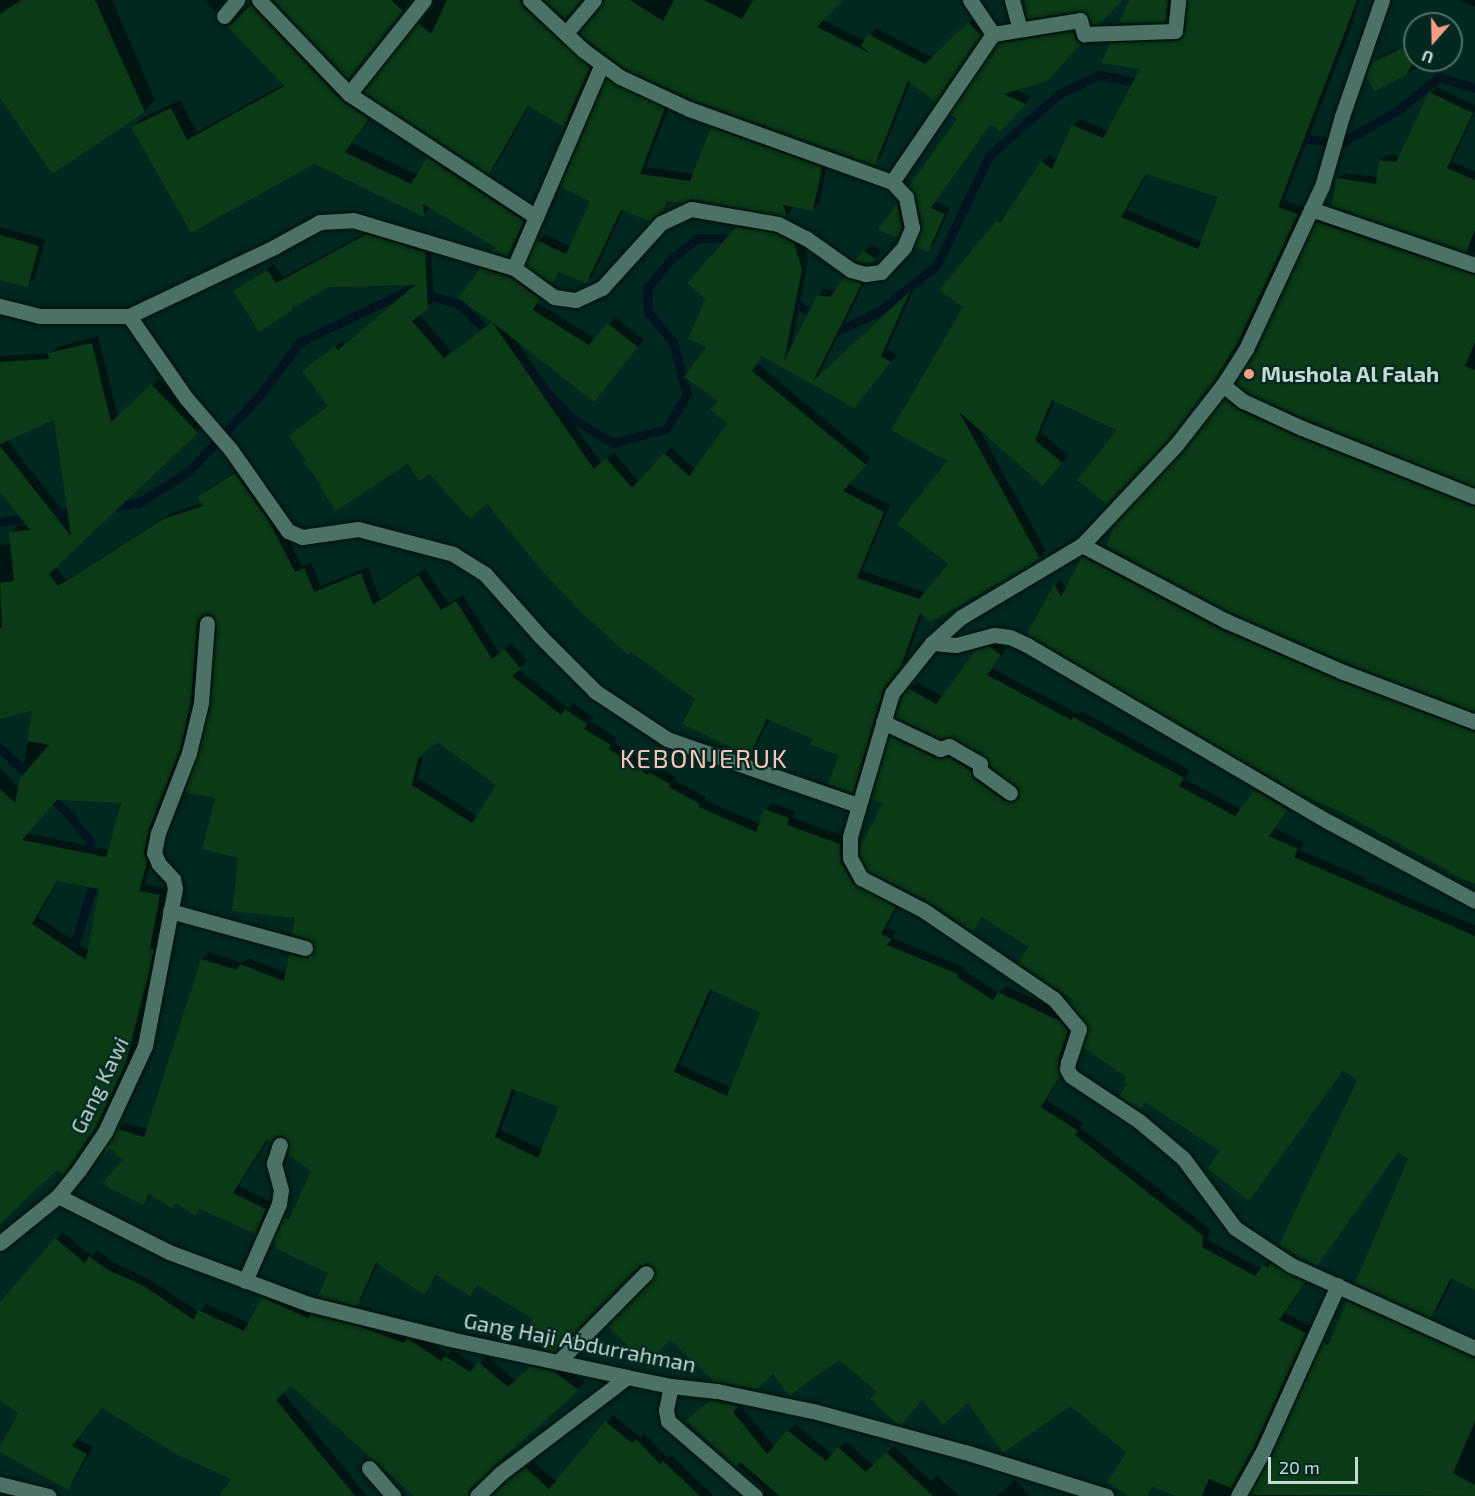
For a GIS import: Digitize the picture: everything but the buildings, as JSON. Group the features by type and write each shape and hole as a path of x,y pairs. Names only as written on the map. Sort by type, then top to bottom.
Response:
{"street":[{"path":"224,15 237,0"},
{"path":"259,0 349,94 536,217"},
{"path":"349,94 424,0"},
{"path":"0,306 40,316 129,316 274,248 320,222 353,220 379,225 514,268 554,297 576,300 602,288 661,223 691,209 778,224 806,238 851,270 865,274 881,272 904,247 912,228 906,197 891,182 689,110 620,77 602,64 530,0"},
{"path":"566,33 594,0"},
{"path":"970,0 993,34"},
{"path":"1012,0 1020,29"},
{"path":"891,182 993,34 1080,20 1084,34 1175,31 1178,0"},
{"path":"1382,0 1342,116 1322,186 1246,349 1223,385 1176,446 1082,545 962,617 932,643 892,693 858,805 850,837 850,858 861,878 923,910 1054,999 1079,1029 1068,1062 1071,1076 1138,1121 1183,1158 1235,1228 1291,1265 1475,1348"},
{"path":"514,268 602,64"},
{"path":"1311,209 1475,265"},
{"path":"129,316 186,398 231,450 288,531 302,537 358,529 453,554 485,574 540,636 596,692 667,740 858,805"},
{"path":"1223,385 1243,401 1302,428 1475,497"},
{"path":"1082,545 1226,621 1343,672 1475,722"},
{"name":"Gang Kawi","path":"0,1243 57,1196 105,1132 145,1046 175,889 173,879 159,864 154,853 158,833 189,753 198,713 207,623"},
{"path":"932,643 956,645 994,635 1010,637 1027,645 1329,822 1475,901"},
{"path":"883,722 940,749 949,746 980,764 980,771 1010,793"},
{"path":"170,911 305,948"},
{"path":"245,1281 279,1204 280,1190 274,1162 280,1146"},
{"name":"Gang Haji Abdurrahman","path":"57,1196 169,1252 309,1304 450,1339 627,1377 671,1386 717,1391 834,1416 965,1452 1106,1496"},
{"path":"558,1362 646,1274"},
{"path":"1238,1496 1263,1451 1338,1285"},
{"path":"477,1496 501,1473 627,1377"},
{"path":"671,1386 666,1410 668,1421 755,1496"},
{"path":"369,1468 393,1496"},
{"path":"0,1484 49,1496"}],"waterway":[{"path":"829,327 835,332 879,311 937,265 989,156 1059,94 1099,75 1146,84"},
{"path":"1293,137 1341,143 1398,110 1439,77 1475,88"},
{"path":"519,363 573,419 613,443 666,429 687,394 673,342 648,312 647,288 673,257 698,238 737,238"},
{"path":"113,506 139,503 189,471 260,395 300,342 411,289 461,305 492,337"},
{"path":"786,295 818,319"},
{"path":"0,522 78,510"},
{"path":"0,748 33,780"},
{"path":"47,793 70,816 90,842 92,889 74,945 65,959"}],"place":[{"name":"Mushola Al Falah","path":"1249,374"}],"district":[{"name":"KEBONJERUK","path":"704,758"}]}
